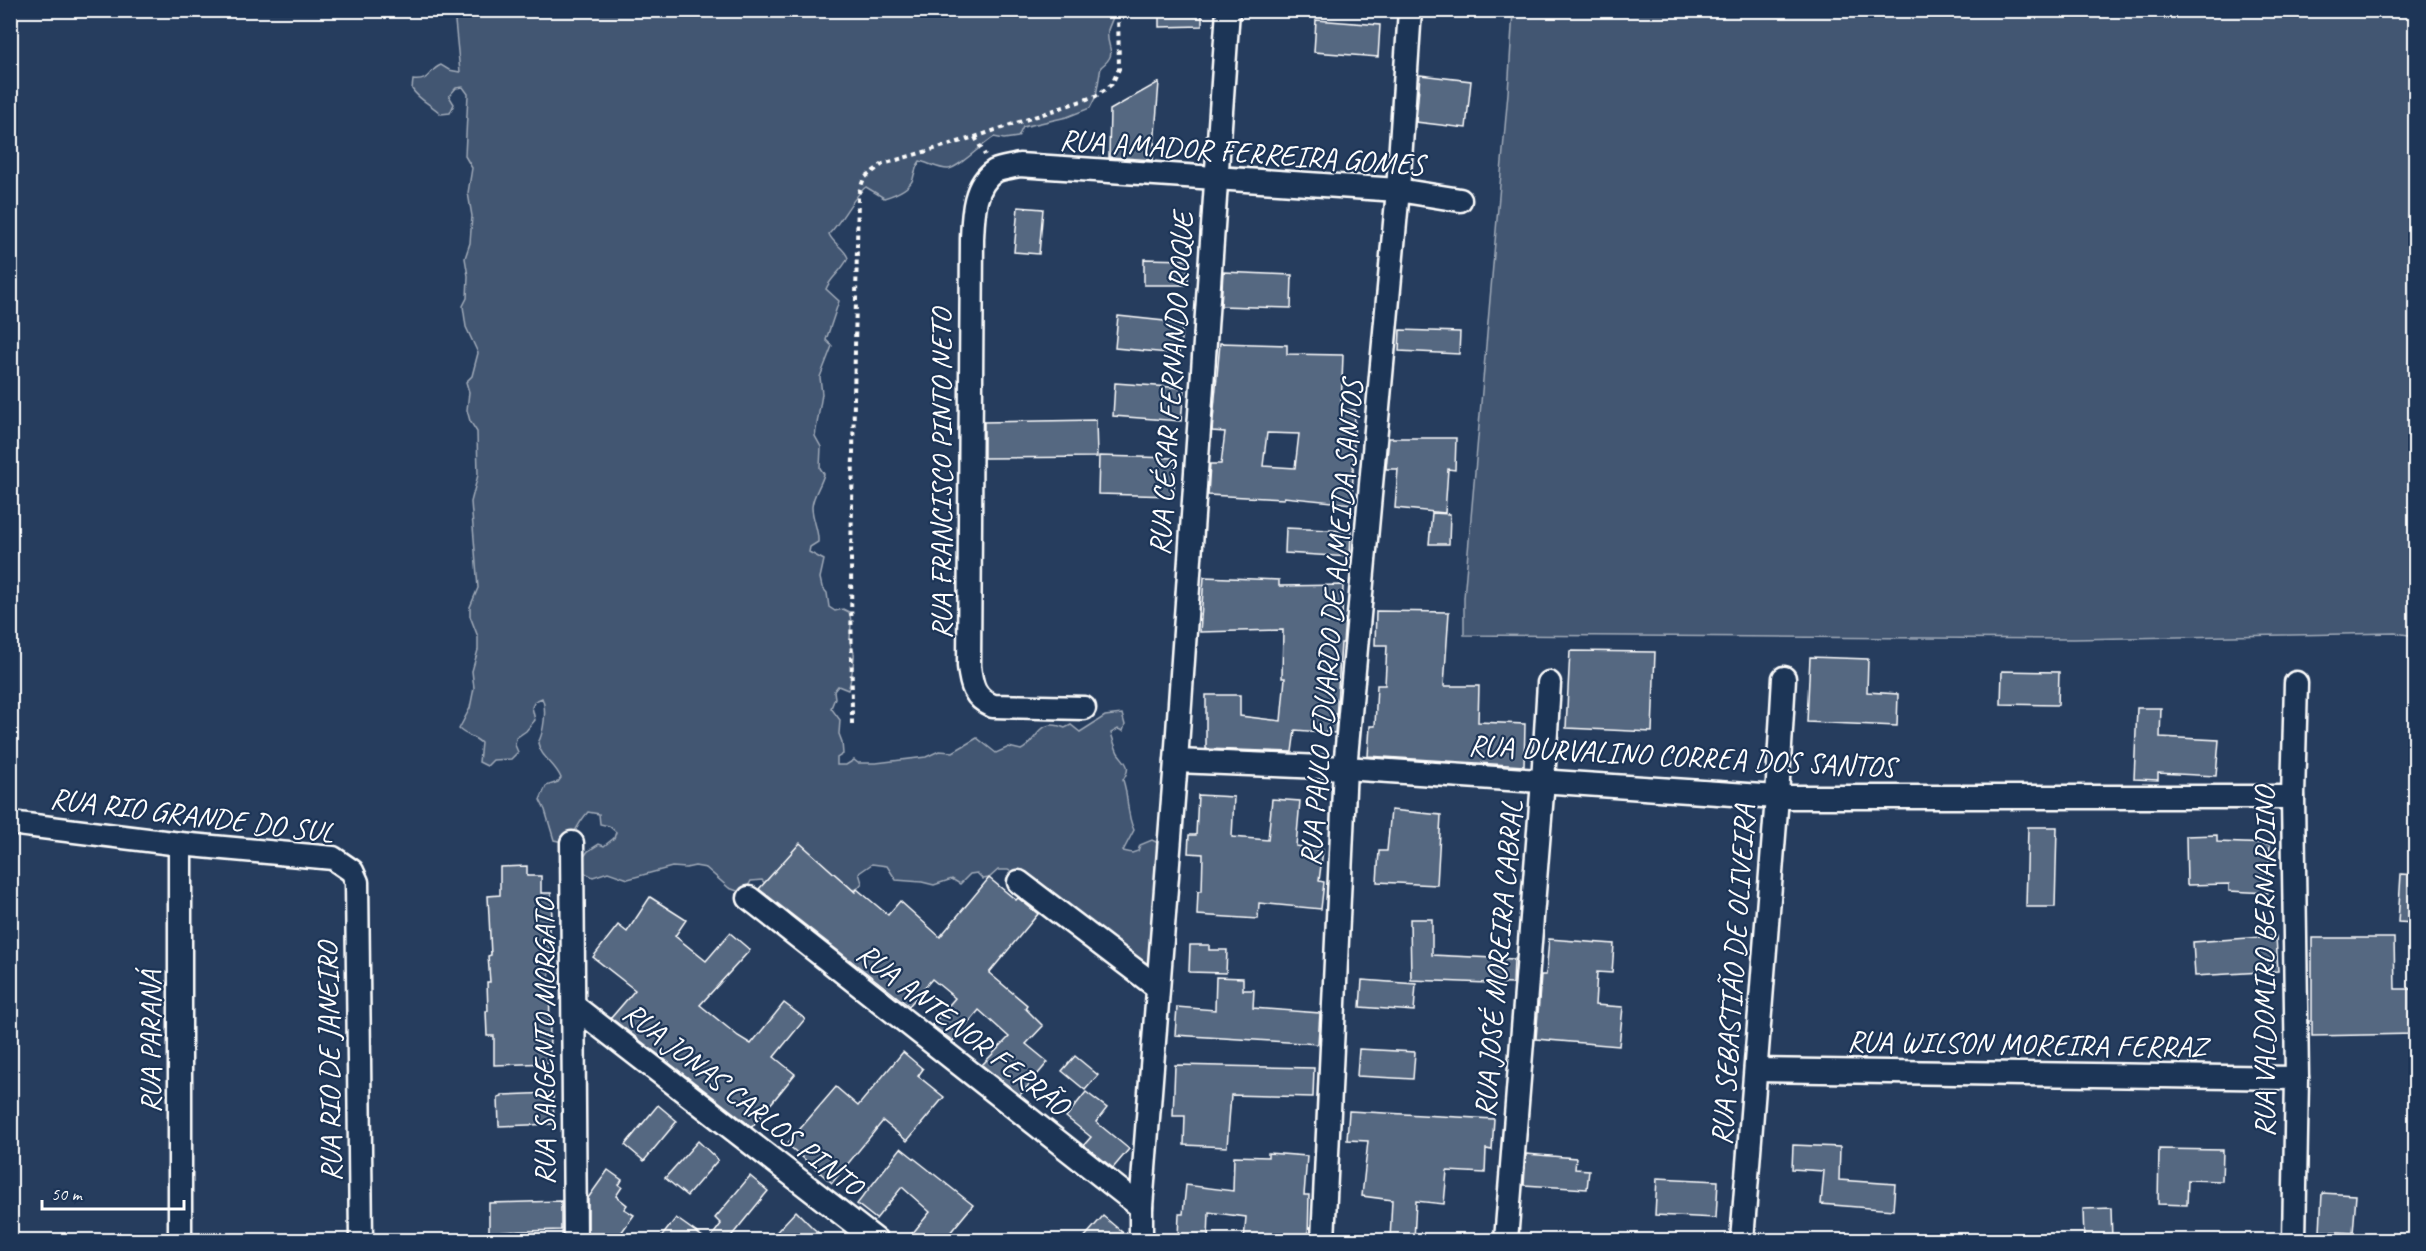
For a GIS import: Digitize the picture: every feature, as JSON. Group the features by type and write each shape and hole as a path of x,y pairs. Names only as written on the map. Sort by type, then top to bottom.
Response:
{"street":[{"name":"RUA CÉSAR FERNANDO ROQUE","path":"1141,1240 1141,1208 1176,761 1227,10"},
{"name":"RUA PAULO EDUARDO DE ALMEIDA SANTOS","path":"1323,1240 1344,768 1398,190 1410,10"},
{"name":"RUA AMADOR FERREIRA GOMES","path":"1018,165 1398,190 1460,200"},
{"name":"RUA FRANCISCO PINTO NETO","path":"1018,165 995,171 982,187 973,208 970,678 975,693 984,702 993,705 1084,708"},
{"name":"RUA SEBASTIÃO DE OLIVEIRA","path":"1743,1240 1784,678"},
{"name":"RUA JOSÉ MOREIRA CABRAL","path":"1506,1240 1549,683"},
{"name":"RUA VALDOMIRO BERNARDINO","path":"2294,1240 2297,1078 2293,797 2296,683"},
{"name":"RUA DURVALINO CORREA DOS SANTOS","path":"1176,761 1344,768 1777,797 2293,797"},
{"name":"RUA RIO GRANDE DO SUL","path":"10,823 180,844 333,858 352,871 357,882"},
{"name":"RUA SARGENTO MORGATO","path":"572,843 576,1240"},
{"name":"RUA PARANÁ","path":"180,844 180,1240"},
{"name":"RUA RIO DE JANEIRO","path":"357,882 361,1240"},
{"path":"1019,882 1157,987"},
{"name":"RUA ANTENOR FERRÃO","path":"749,898 1141,1208"},
{"name":"RUA JONAS CARLOS PINTO","path":"574,1006 876,1240"},
{"name":"RUA WILSON MOREIRA FERRAZ","path":"1756,1070 2297,1078"}],"path":[{"path":"852,724 851,556 858,195 864,178 883,164 975,137 1096,96 1112,84 1119,69 1118,10"}],"shaded area":[{"path":"454,11 1114,11 1108,30 1111,54 1101,67 1096,96 1090,108 1067,117 1023,127 1018,137 1004,139 994,137 953,168 941,168 920,161 908,186 888,197 884,198 866,187 829,234 848,258 826,289 839,301 826,340 832,346 820,377 822,394 815,436 821,447 820,468 824,474 812,507 818,542 810,547 809,552 824,560 820,578 822,587 827,593 829,607 835,611 843,609 849,612 851,619 850,642 854,656 850,683 848,690 838,686 834,691 835,698 831,708 840,720 839,734 843,754 837,758 837,765 846,765 854,760 858,763 876,763 926,757 939,751 953,752 977,738 996,753 1009,747 1021,750 1049,725 1065,728 1071,725 1080,732 1105,716 1122,714 1125,725 1123,731 1118,729 1111,733 1118,753 1127,765 1123,780 1134,830 1123,851 1132,853 1138,851 1140,845 1152,840 1160,844 1157,987 1008,870 998,870 989,878 983,879 977,873 970,874 960,884 952,879 934,885 896,880 887,866 872,864 859,873 862,883 857,889 845,892 768,887 762,880 751,881 747,888 740,892 729,888 706,868 695,866 672,867 628,879 608,872 593,877 583,872 581,861 588,851 599,844 604,846 614,838 616,832 609,826 600,824 599,814 588,812 567,843 554,840 540,800 546,786 558,782 561,778 542,753 538,743 544,720 542,698 535,701 532,707 535,720 516,738 515,745 518,752 511,759 493,760 487,766 479,762 481,743 459,729 470,708 474,688 472,671 478,650 478,637 470,616 470,607 478,588 471,502 478,475 477,432 470,421 467,410 469,392 466,382 472,376 478,353 466,327 463,306 467,298 468,276 465,258 470,243 472,216 468,193 472,168 465,156 468,94 463,87 456,88 449,96 454,104 450,113 441,114 418,97 412,89 413,80 423,79 441,65 449,70 460,72"},
{"path":"1513,11 2415,11 2415,636 2395,633 2074,639 1464,635 1464,598 1508,93"}],"building":[{"path":"1159,10 1202,10 1202,26 1159,27"},
{"path":"1316,20 1380,25 1378,57 1314,52"},
{"path":"1420,75 1471,81 1466,128 1416,122"},
{"path":"1159,82 1153,160 1109,157 1110,110"},
{"path":"1018,207 1043,209 1039,254 1014,252"},
{"path":"1144,259 1188,260 1188,285 1144,285"},
{"path":"1223,272 1292,275 1291,308 1221,306"},
{"path":"1118,316 1183,323 1179,354 1115,348"},
{"path":"1400,330 1460,332 1459,354 1399,351"},
{"path":"1220,343 1287,345 1287,354 1343,355 1341,409 1355,410 1352,504 1284,497 1284,499 1208,495 1210,464 1221,464 1225,432 1212,431","holes":["1267,433 1299,434 1295,468 1263,466"]},
{"path":"1115,383 1184,388 1181,421 1113,416"},
{"path":"1096,420 1097,457 984,458 984,422"},
{"path":"1389,438 1456,438 1455,470 1448,469 1445,513 1395,508 1398,469 1386,469"},
{"path":"1099,456 1175,458 1174,496 1098,494"},
{"path":"1432,513 1450,514 1449,544 1429,544"},
{"path":"1286,528 1351,531 1350,557 1285,553"},
{"path":"1204,577 1279,580 1279,586 1343,585 1342,620 1345,619 1343,643 1341,643 1335,733 1295,730 1292,752 1206,749 1206,695 1240,695 1240,716 1281,721 1285,678 1282,678 1283,630 1200,632"},
{"path":"1376,611 1449,612 1444,686 1479,686 1478,722 1525,724 1524,766 1368,756 1370,726 1375,726 1377,685 1385,685 1387,645 1375,645"},
{"path":"1570,651 1655,652 1652,732 1566,728"},
{"path":"1810,657 1868,659 1867,692 1898,694 1897,726 1807,722"},
{"path":"2002,671 2059,672 2058,705 2001,704"},
{"path":"2137,708 2161,708 2160,737 2219,740 2216,776 2158,773 2158,780 2134,779"},
{"path":"1198,795 1234,797 1232,837 1268,840 1272,799 1300,801 1296,846 1323,850 1319,881 1324,882 1321,909 1259,903 1258,919 1197,915 1198,891 1202,891 1203,854 1188,853 1189,835 1196,835"},
{"path":"1391,810 1441,815 1437,885 1377,882 1379,851 1387,851"},
{"path":"2028,827 2057,827 2055,907 2026,907"},
{"path":"2217,835 2217,842 2270,844 2268,893 2229,891 2229,884 2187,885 2186,836"},
{"path":"800,843 855,892 857,889 888,915 900,901 940,937 989,878 1038,914 989,973 1027,1005 1025,1008 1043,1026 1026,1044 1048,1062 1020,1095 982,1065 1009,1037 979,1010 953,1041 932,1025 955,998 932,979 909,1006 759,889"},
{"path":"527,866 527,876 541,876 541,893 551,893 552,920 549,920 550,1063 494,1065 494,1036 487,1036 486,1011 488,1011 487,982 490,982 488,956 491,955 488,896 500,895 500,867"},
{"path":"2401,874 2415,875 2415,923 2398,922"},
{"path":"650,897 686,920 675,936 706,961 730,933 750,950 700,1005 738,1036 751,1044 784,1003 805,1019 774,1057 795,1074 752,1127 611,1018 635,990 593,957 618,925 627,932"},
{"path":"1410,919 1432,919 1432,955 1514,959 1513,984 1411,980"},
{"path":"2276,936 2278,971 2195,976 2193,942"},
{"path":"2312,938 2394,938 2395,989 2415,989 2415,1034 2312,1036"},
{"path":"1549,939 1614,944 1612,973 1597,972 1595,1005 1623,1007 1619,1046 1536,1039 1541,975 1546,975"},
{"path":"1190,945 1209,945 1209,950 1227,950 1226,973 1189,972"},
{"path":"1216,977 1243,978 1243,990 1254,990 1253,1008 1320,1013 1318,1044 1175,1035 1177,1007 1215,1010"},
{"path":"1362,980 1416,984 1414,1011 1360,1007"},
{"path":"1359,1049 1415,1052 1413,1079 1357,1076"},
{"path":"903,1052 923,1069 918,1076 944,1097 907,1141 883,1121 832,1183 787,1144 836,1087 858,1106"},
{"path":"1075,1056 1098,1075 1085,1090 1062,1071"},
{"path":"1175,1065 1314,1068 1313,1097 1231,1095 1227,1147 1184,1145 1185,1116 1173,1116"},
{"path":"1086,1092 1107,1108 1096,1122 1129,1149 1113,1168 1084,1145 1091,1137 1066,1117"},
{"path":"553,1093 554,1124 499,1126 498,1098 502,1095"},
{"path":"658,1105 677,1121 644,1161 625,1145"},
{"path":"1349,1111 1494,1119 1492,1150 1486,1149 1485,1173 1447,1171 1444,1204 1416,1201 1414,1240 1390,1240 1392,1200 1362,1196 1368,1141 1347,1140"},
{"path":"698,1141 718,1160 687,1196 665,1178"},
{"path":"1793,1145 1840,1147 1839,1180 1895,1184 1893,1210 1821,1204 1824,1171 1792,1169"},
{"path":"901,1148 973,1205 944,1240 907,1240 930,1212 902,1187 876,1219 857,1204"},
{"path":"2159,1149 2223,1150 2222,1181 2188,1180 2187,1205 2158,1204"},
{"path":"1268,1153 1307,1156 1304,1195 1309,1195 1308,1240 1244,1240 1246,1217 1209,1212 1208,1240 1178,1237 1179,1214 1183,1214 1186,1185 1233,1191 1234,1156 1268,1157"},
{"path":"1526,1154 1576,1158 1575,1169 1589,1170 1587,1189 1524,1185"},
{"path":"608,1170 622,1180 619,1185 622,1187 616,1196 627,1205 624,1209 634,1215 616,1240 599,1240 588,1233 588,1198"},
{"path":"750,1176 768,1191 728,1240 709,1240 721,1224 715,1218"},
{"path":"1657,1178 1718,1181 1716,1218 1655,1215"},
{"path":"2322,1193 2356,1195 2353,1233 2320,1231"},
{"path":"561,1201 561,1230 489,1232 489,1203"},
{"path":"2111,1208 2112,1240 2084,1240 2083,1209"},
{"path":"796,1211 813,1228 827,1240 769,1240"},
{"path":"1103,1216 1128,1237 1128,1240 1082,1240"},
{"path":"676,1218 707,1240 659,1240"}]}
